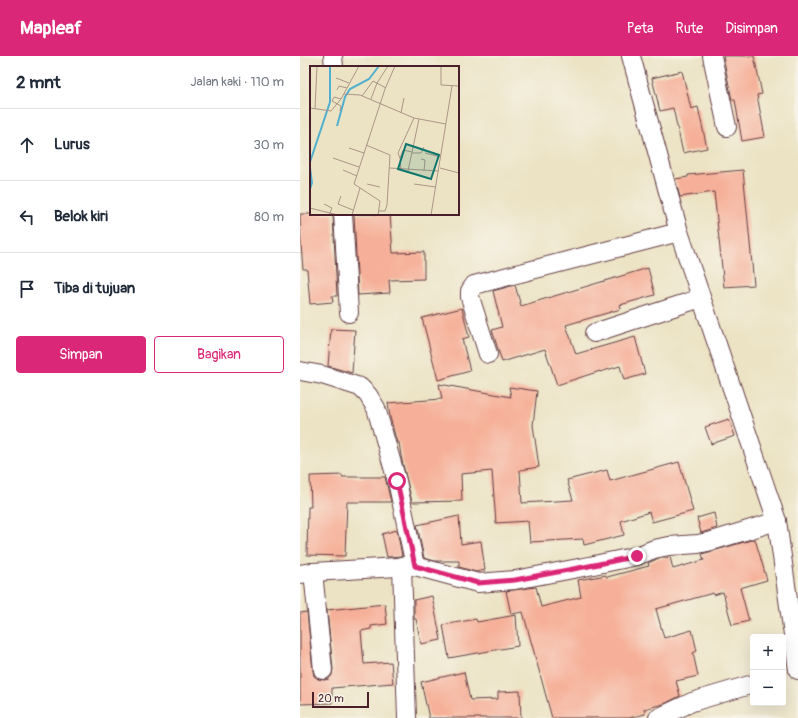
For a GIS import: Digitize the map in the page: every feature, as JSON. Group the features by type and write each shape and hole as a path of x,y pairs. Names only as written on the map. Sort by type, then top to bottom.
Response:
{"street":[{"path":"333,56 334,66"},
{"path":"631,56 678,232 777,521 798,670 786,674"},
{"path":"712,56 727,127"},
{"path":"343,215 349,313"},
{"path":"488,354 470,297 470,291 474,286 678,232"},
{"path":"594,334 701,298"},
{"path":"300,371 322,375 360,387 368,395 376,408 397,481 409,566 407,718"},
{"path":"323,670 307,573 409,566 478,583 515,580 637,556 654,549 669,546 698,544 712,541 777,521"},
{"path":"658,718 692,702 750,685"}],"building":[{"path":"723,56 754,56 762,94 757,95 765,137 742,141 735,100 732,100"},
{"path":"682,71 691,109 698,107 707,148 683,153 673,108 660,111 652,78"},
{"path":"743,170 754,285 724,287 714,192 680,197 675,179 688,177 688,175"},
{"path":"300,214 333,215 337,296 332,296 333,302 310,304 307,269 303,269"},
{"path":"354,215 390,215 393,253 424,252 424,279 389,280 390,293 358,295"},
{"path":"648,268 655,295 620,305 621,309 566,325 576,354 635,337 645,374 624,380 620,366 557,385 545,349 502,362 492,330 502,327 493,291 515,285 521,306"},
{"path":"462,308 469,337 462,339 470,371 438,380 422,318"},
{"path":"331,329 355,330 352,373 328,366"},
{"path":"439,384 511,397 509,387 537,391 533,425 539,467 520,470 522,503 573,500 567,480 607,470 610,481 679,462 693,511 652,522 649,512 621,521 624,535 584,545 583,539 530,542 528,521 496,523 492,471 461,474 462,501 412,502 399,442 397,443 388,403 442,399"},
{"path":"729,419 735,436 711,444 705,427"},
{"path":"342,475 342,477 385,477 391,502 347,502 345,556 307,555 308,507 311,507 310,476"},
{"path":"714,513 717,528 701,533 697,518"},
{"path":"459,516 461,544 481,541 485,570 476,572 459,567 459,561 435,561 424,558 417,525"},
{"path":"397,530 402,556 387,557 382,534"},
{"path":"755,539 767,580 740,588 749,621 732,625 723,592 714,595 713,593 656,609 664,638 692,630 697,651 693,653 698,676 676,681 680,696 664,704 644,709 645,714 629,718 552,718 523,612 511,614 506,591 536,587 541,607 581,597 578,580 606,575 607,577 649,566 648,563 657,559 670,557 673,569 704,560 702,554"},
{"path":"432,596 441,640 421,644 416,619 414,619 414,600"},
{"path":"385,604 387,624 371,626 371,629 361,631 364,664 391,662 393,683 332,688 332,703 300,704 300,613 307,612 314,676 318,679 324,680 329,679 332,675 333,669 327,610"},
{"path":"516,615 518,646 449,658 443,625 476,619 477,622"},
{"path":"464,672 470,700 498,699 498,692 520,691 521,718 429,718 421,682"}],"route":[{"path":"397,481 415,566 478,583 515,580 637,556"}]}
